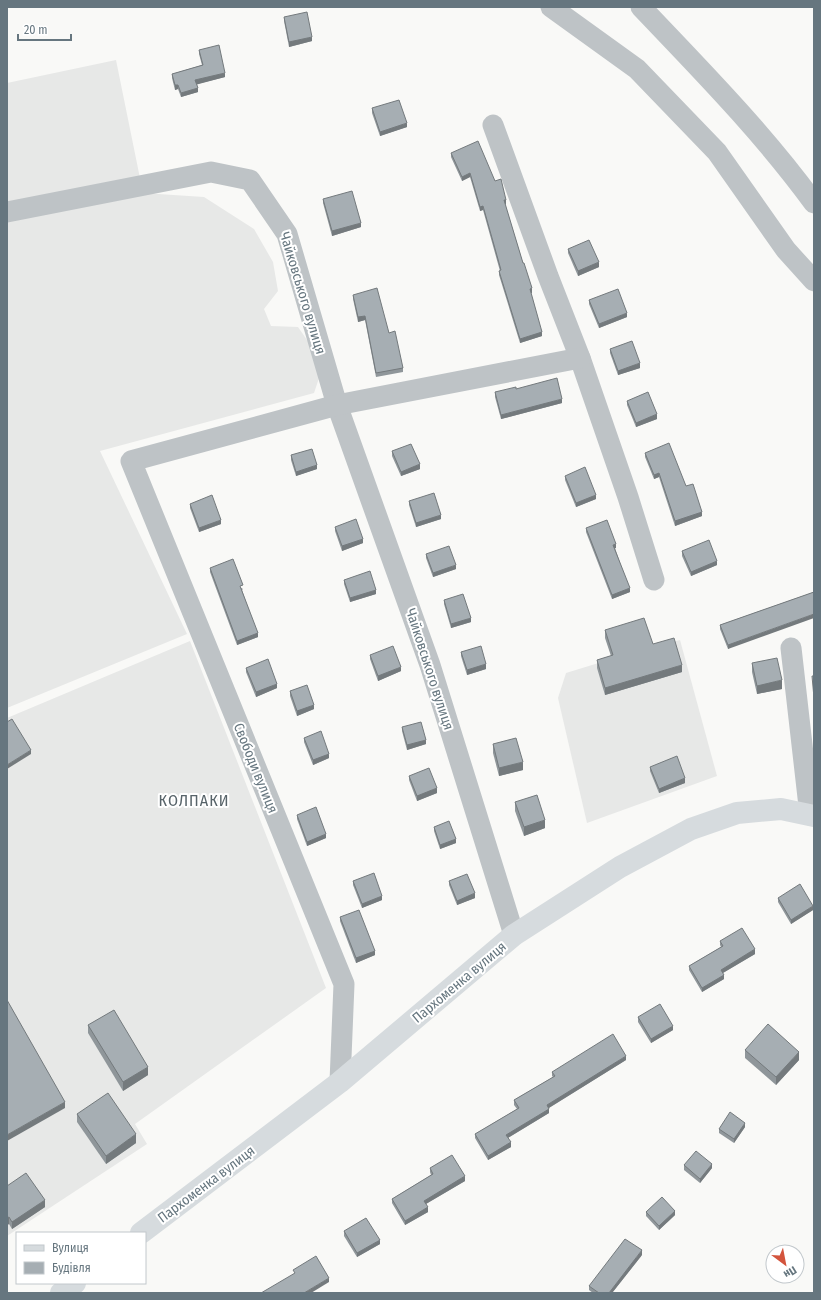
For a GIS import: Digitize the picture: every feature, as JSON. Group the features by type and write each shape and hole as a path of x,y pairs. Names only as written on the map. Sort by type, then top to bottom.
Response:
{"main road":[{"name":"Пархоменка вулиця","path":"142,1232 340,1082 514,936 620,867 691,829 737,813 781,809 812,816"},
{"path":"61,1293 74,1284"}],"street":[{"path":"551,7 637,69 717,152 786,250 814,281"},
{"path":"641,7 710,79 797,180 814,203"},
{"path":"493,125 548,276 580,358 628,497 654,580"},
{"name":"Чайковського вулиця","path":"7,212 211,172 250,180 287,234 337,405 430,665 514,936"},
{"path":"337,405 580,358"},
{"name":"Свободи вулиця","path":"337,405 131,461 344,984 340,1082"},
{"path":"791,648 812,816"}],"shaded area":[{"path":"116,60 143,193 204,197 254,229 273,262 278,291 264,309 271,326 298,327 314,350 320,375 314,393 100,451 187,634 7,708 7,83"},
{"path":"680,640 717,776 587,823 558,698 566,673 644,649"},
{"path":"190,641 326,988 135,1124 147,1144 7,1236 7,718"}],"building":[{"path":"307,12 312,37 289,42 284,17"},
{"path":"219,45 225,73 195,80 198,88 181,93 178,85 175,85 172,74 203,65 199,50"},
{"path":"399,100 407,123 380,132 372,108"},
{"path":"478,141 495,181 501,179 506,200 504,200 532,288 530,289 542,332 520,339 499,271 501,270 483,206 480,207 470,173 462,177 451,153"},
{"path":"352,191 361,223 332,231 323,199"},
{"path":"589,240 599,262 578,271 568,249"},
{"path":"377,288 389,333 395,331 403,368 376,373 365,316 358,317 353,295"},
{"path":"618,289 627,313 599,324 589,300"},
{"path":"632,341 640,363 618,371 610,349"},
{"path":"557,378 562,399 501,415 495,392 516,387 516,389"},
{"path":"648,392 657,414 636,423 627,401"},
{"path":"669,443 686,486 693,484 702,512 675,521 659,473 654,475 645,453"},
{"path":"411,444 420,464 401,472 392,451"},
{"path":"312,449 317,465 296,472 291,455"},
{"path":"585,467 596,495 576,503 565,476"},
{"path":"434,493 441,515 416,523 409,501"},
{"path":"212,495 221,520 199,528 190,504"},
{"path":"356,519 363,539 342,546 335,527"},
{"path":"607,520 616,544 613,545 630,588 612,595 586,528"},
{"path":"709,540 717,561 691,572 682,551"},
{"path":"449,546 456,565 433,573 426,554"},
{"path":"233,559 243,585 240,586 258,633 237,641 210,568"},
{"path":"370,571 376,590 350,598 344,580"},
{"path":"814,592 814,614 728,645 720,625"},
{"path":"463,594 471,618 451,624 444,600"},
{"path":"644,618 653,644 674,638 682,665 605,688 597,660 613,655 605,630"},
{"path":"393,646 401,667 378,676 370,655"},
{"path":"481,646 486,664 467,670 461,652"},
{"path":"777,658 782,680 757,686 752,663"},
{"path":"268,659 277,684 256,692 246,668"},
{"path":"812,676 814,676 814,698"},
{"path":"307,685 314,705 297,711 290,691"},
{"path":"12,719 31,750 7,765 7,722"},
{"path":"421,722 426,740 407,745 402,727"},
{"path":"321,731 329,754 313,760 304,738"},
{"path":"516,738 523,762 499,768 493,744"},
{"path":"677,756 685,778 659,789 650,767"},
{"path":"429,768 437,788 417,796 409,776"},
{"path":"537,795 545,820 524,827 515,802"},
{"path":"316,807 326,834 307,842 297,815"},
{"path":"449,821 456,839 440,845 434,827"},
{"path":"374,873 382,896 362,904 353,881"},
{"path":"467,874 475,893 457,901 449,881"},
{"path":"800,884 813,906 791,920 778,898"},
{"path":"359,910 375,951 356,958 340,917"},
{"path":"742,928 755,949 721,970 724,975 702,988 689,966 723,946 720,941"},
{"path":"7,1000 65,1102 7,1135"},
{"path":"660,1004 673,1026 651,1039 638,1017"},
{"path":"114,1010 148,1067 123,1082 88,1025"},
{"path":"768,1024 799,1052 776,1077 745,1050"},
{"path":"613,1034 626,1056 547,1105 549,1109 506,1135 511,1142 488,1156 475,1134 519,1108 514,1100 555,1076 552,1072"},
{"path":"108,1093 136,1134 106,1156 77,1114"},
{"path":"730,1112 745,1123 734,1139 719,1129"},
{"path":"696,1151 712,1164 700,1179 684,1165"},
{"path":"452,1155 465,1176 424,1201 428,1207 405,1221 392,1199 433,1174 430,1168"},
{"path":"26,1173 45,1200 12,1222 9,1217 7,1218 7,1186"},
{"path":"662,1197 675,1211 659,1226 646,1212"},
{"path":"366,1218 380,1240 357,1253 344,1231"},
{"path":"625,1239 642,1250 609,1293 599,1293 589,1286"},
{"path":"316,1256 329,1278 304,1293 261,1293 295,1273 293,1270"}],"district":[{"name":"КОЛПАКИ","path":"194,800"}]}
